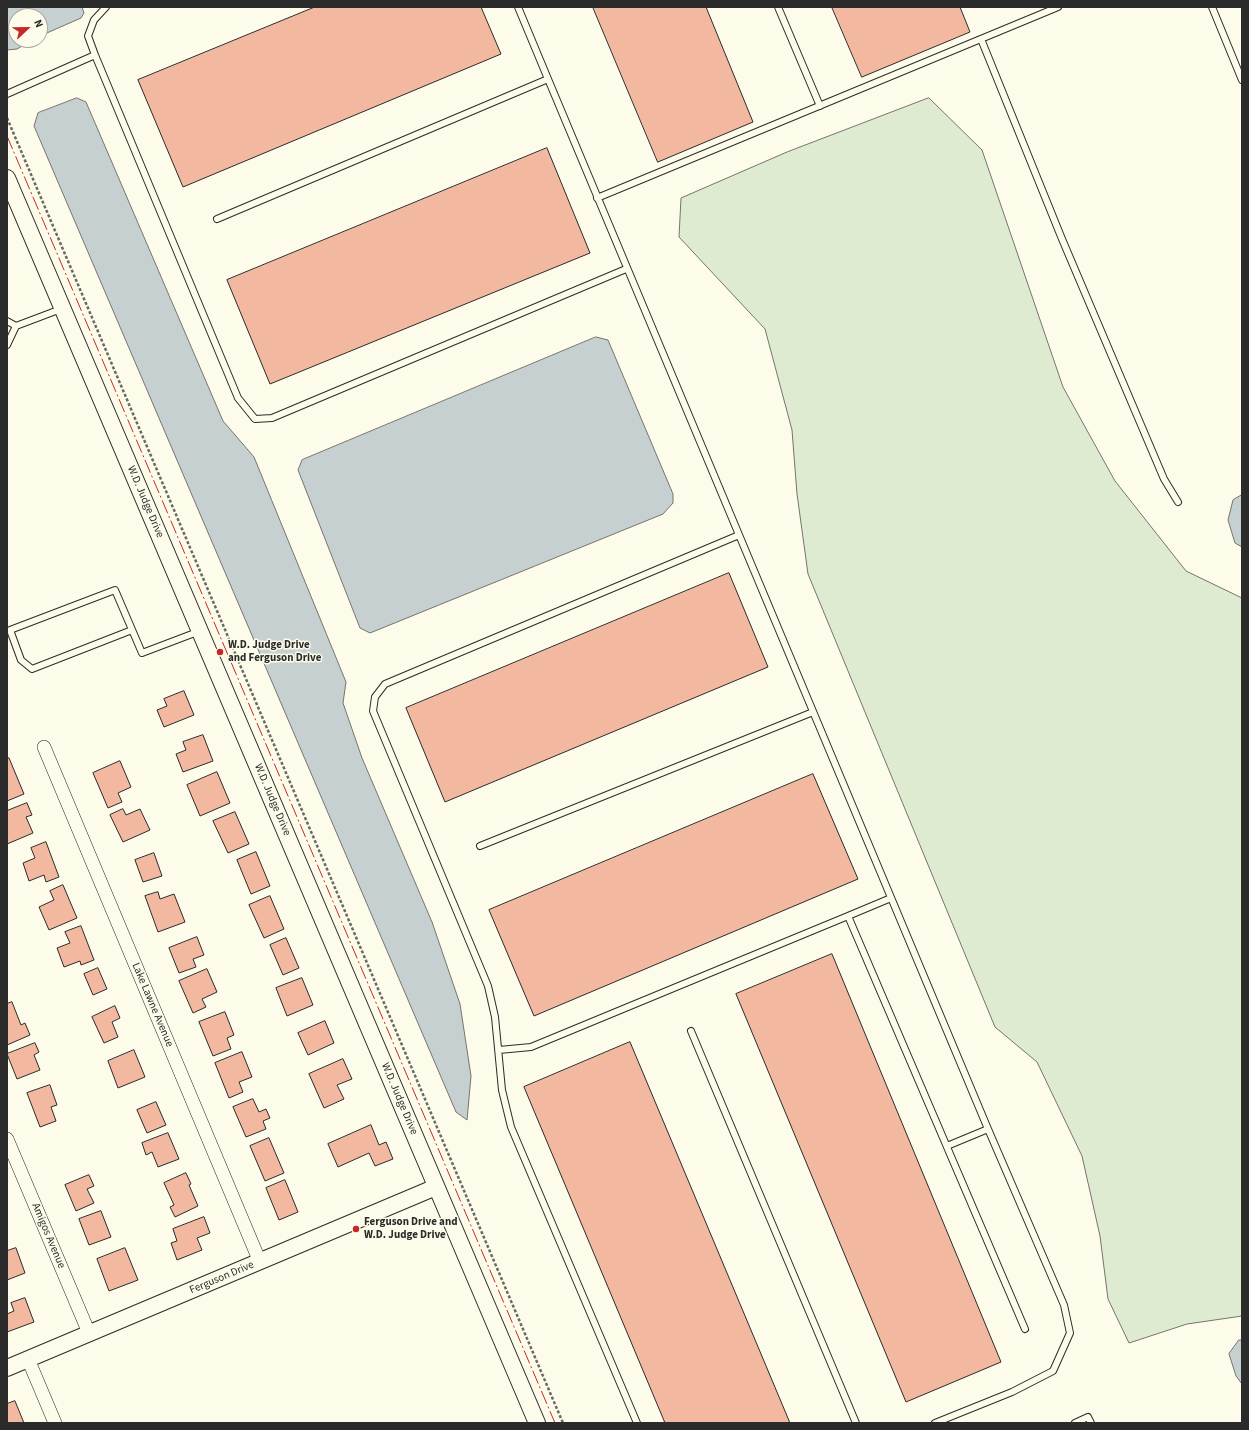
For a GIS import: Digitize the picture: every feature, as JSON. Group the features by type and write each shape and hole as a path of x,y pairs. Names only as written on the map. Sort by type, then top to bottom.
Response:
{"street":[{"name":"W.D. Judge Drive","path":"7,178 537,1423"},
{"name":"Lake Lawne Avenue","path":"44,747 260,1262"},
{"name":"Amigos Avenue","path":"7,1139 89,1333"},
{"name":"Ferguson Drive","path":"7,1368 436,1187"},
{"path":"28,1359 55,1423"}],"lane":[{"path":"106,7 94,20 88,36 238,398 255,419 272,418 626,269"},
{"path":"518,7 626,269 988,1129 1064,1305 1070,1333 1053,1371 1012,1392 935,1423"},
{"path":"778,7 820,106"},
{"path":"597,198 1058,7"},
{"path":"1212,7 1242,80"},
{"path":"981,39 1062,239 1164,479 1178,502"},
{"path":"7,94 95,55"},
{"path":"217,219 548,79"},
{"path":"7,345 16,326 63,309"},
{"path":"7,321 16,326"},
{"path":"637,1423 511,1127 502,1090 495,1017 488,986 372,711 375,697 385,684 739,535"},
{"path":"132,630 32,669 21,660 9,628 115,590 142,653 200,631"},
{"path":"480,846 813,712"},
{"path":"499,1050 531,1047 891,898"},
{"path":"848,916 1025,1328"},
{"path":"691,1031 856,1423"},
{"path":"947,1146 988,1129"},
{"path":"1075,1423 1088,1417 1091,1423"}],"path":[{"path":"7,118 563,1423"}],"green space":[{"path":"929,98 982,150 1063,387 1115,481 1186,571 1242,598 1242,1316 1187,1324 1129,1343 1108,1299 1100,1236 1082,1156 1037,1062 995,1027 808,574 797,494 792,430 765,329 679,237 681,198 787,152"}],"shaded area":[{"path":"7,7 82,7 84,13 81,18 48,32 48,8 8,8 8,48 19,48 7,50"},
{"path":"77,98 86,102 223,421 254,457 346,682 343,703 362,758 432,922 460,1004 471,1076 467,1120 456,1112 34,126 38,113"},
{"path":"596,337 608,340 673,494 673,503 663,514 370,633 360,628 298,470 302,460"},
{"path":"1242,495 1242,547 1235,543 1228,520 1233,500"},
{"path":"1239,1340 1242,1340 1242,1384 1236,1376 1229,1354"}],"building":[{"path":"315,7 481,7 501,54 183,187 138,80"},
{"path":"593,7 706,7 753,122 658,162"},
{"path":"832,7 960,7 970,32 862,77"},
{"path":"547,148 590,253 270,384 227,280"},
{"path":"729,573 768,667 445,802 406,708"},
{"path":"184,691 194,715 164,727 157,710 167,706 164,699"},
{"path":"203,735 213,761 183,772 176,754 186,750 183,742"},
{"path":"9,758 24,794 7,801 7,759"},
{"path":"120,761 131,787 118,793 122,802 108,808 93,773"},
{"path":"217,772 230,803 200,816 187,785"},
{"path":"813,774 858,879 534,1016 489,910"},
{"path":"27,803 32,815 26,817 33,833 7,844 7,811"},
{"path":"123,809 126,815 140,809 150,830 123,842 110,815"},
{"path":"235,812 249,844 228,853 213,821"},
{"path":"46,842 59,877 46,882 44,875 29,881 23,863 35,858 31,848"},
{"path":"256,852 270,886 251,894 237,860"},
{"path":"154,853 162,876 143,882 135,860"},
{"path":"63,885 77,918 49,930 39,907 54,900 50,891"},
{"path":"158,892 160,899 174,894 185,922 158,932 145,896"},
{"path":"270,896 284,929 264,938 249,905"},
{"path":"81,926 94,960 81,965 80,961 64,967 57,948 70,943 65,932"},
{"path":"197,937 204,955 193,959 196,967 179,973 169,948"},
{"path":"286,938 299,968 283,975 270,945"},
{"path":"832,954 1001,1362 906,1402 736,994"},
{"path":"98,968 107,989 93,995 84,974"},
{"path":"207,969 217,992 202,999 206,1007 193,1013 179,981"},
{"path":"302,978 313,1005 287,1016 276,988"},
{"path":"12,1002 21,1025 25,1023 30,1035 7,1045 7,1004"},
{"path":"115,1006 120,1018 112,1022 118,1037 104,1043 92,1017"},
{"path":"225,1012 234,1035 227,1038 231,1049 213,1056 199,1022"},
{"path":"325,1021 334,1043 308,1055 298,1033"},
{"path":"630,1042 790,1423 665,1423 524,1087"},
{"path":"35,1043 39,1052 34,1055 40,1070 17,1079 7,1054"},
{"path":"134,1050 145,1077 118,1088 108,1061"},
{"path":"242,1052 252,1077 239,1082 243,1092 229,1098 215,1063"},
{"path":"343,1059 352,1079 337,1085 344,1099 324,1108 309,1074"},
{"path":"50,1085 57,1105 51,1107 56,1121 40,1127 27,1093"},
{"path":"253,1099 259,1112 266,1109 270,1118 263,1121 266,1129 246,1137 233,1107"},
{"path":"156,1102 166,1125 147,1133 137,1110"},
{"path":"371,1125 379,1145 386,1142 393,1159 375,1166 369,1153 338,1167 328,1144"},
{"path":"168,1133 179,1159 158,1167 152,1152 146,1155 142,1143"},
{"path":"269,1138 284,1173 265,1181 250,1146"},
{"path":"186,1173 191,1184 189,1185 198,1206 175,1217 170,1207 174,1205 164,1183"},
{"path":"89,1175 94,1186 87,1189 94,1203 76,1211 65,1185"},
{"path":"285,1180 298,1212 279,1220 266,1188"},
{"path":"101,1211 111,1237 89,1245 79,1219"},
{"path":"204,1217 210,1233 197,1238 202,1250 177,1260 171,1243 177,1241 173,1229"},
{"path":"16,1248 25,1273 7,1280 7,1251"},
{"path":"125,1248 138,1280 109,1291 97,1259"},
{"path":"25,1298 34,1322 7,1332 7,1314 14,1311 11,1303"},
{"path":"15,1401 24,1423 7,1423 7,1404"}],"power":[{"path":"7,136 555,1423"}],"place":[{"name":"W.D. Judge Drive and Ferguson Drive","path":"220,652"},
{"name":"Ferguson Drive and W.D. Judge Drive","path":"356,1229"}]}
